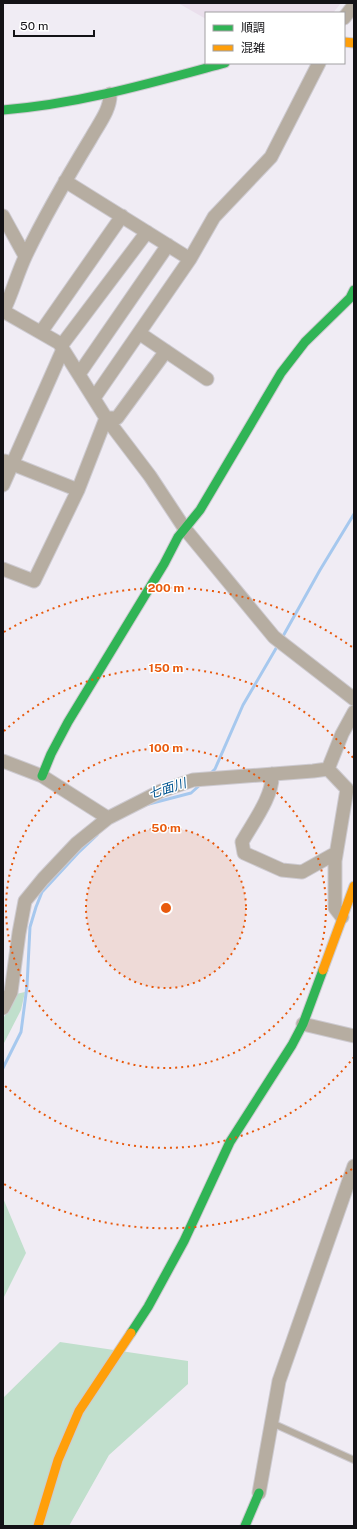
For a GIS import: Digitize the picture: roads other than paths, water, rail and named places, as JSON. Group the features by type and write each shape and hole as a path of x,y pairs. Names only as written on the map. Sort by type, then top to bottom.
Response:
{"street":[{"path":"345,17 354,5"},
{"path":"3,110 28,109 110,94 221,64"},
{"path":"94,398 190,259 214,217 271,157 318,64"},
{"path":"110,94 106,111 65,181 25,256 7,294 3,312 59,343 106,418 150,476 185,529 274,637 354,699"},
{"path":"65,181 190,259"},
{"path":"3,216 25,256"},
{"path":"41,332 122,216"},
{"path":"3,485 7,462 62,348 147,232"},
{"path":"79,374 168,245"},
{"path":"42,776 51,754 68,722 164,564 178,537 200,510 281,373 305,342 350,298 354,290"},
{"path":"139,333 207,379"},
{"path":"106,418 117,418 166,351"},
{"path":"3,569 34,581 78,490 106,418"},
{"path":"7,462 78,490"},
{"path":"328,768 342,734 354,712"},
{"path":"3,761 42,776 108,818"},
{"path":"3,1008 11,992 19,932 26,901 43,879 77,843 108,818 160,791 197,780 313,771 328,768"},
{"path":"328,768 348,789 335,861 335,908 342,917"},
{"path":"272,774 273,782 264,804 242,842 244,854 282,870 302,872 336,853"},
{"path":"38,1526 58,1460 79,1411 148,1307 184,1241 230,1142 292,1045 303,1024 354,886"},
{"path":"303,1024 354,1036"},
{"path":"245,1526 258,1493 279,1381 354,1166"}],"lane":[{"path":"271,1423 354,1460"}],"waterway":[{"name":"七面川","path":"282,638 320,570 354,514"},
{"name":"七面川","path":"210,774 215,769 243,705 278,645"},
{"name":"七面川","path":"145,805 191,793 201,784"},
{"name":"七面川","path":"3,1068 21,1032 27,986 30,927 42,892 97,835"}]}
